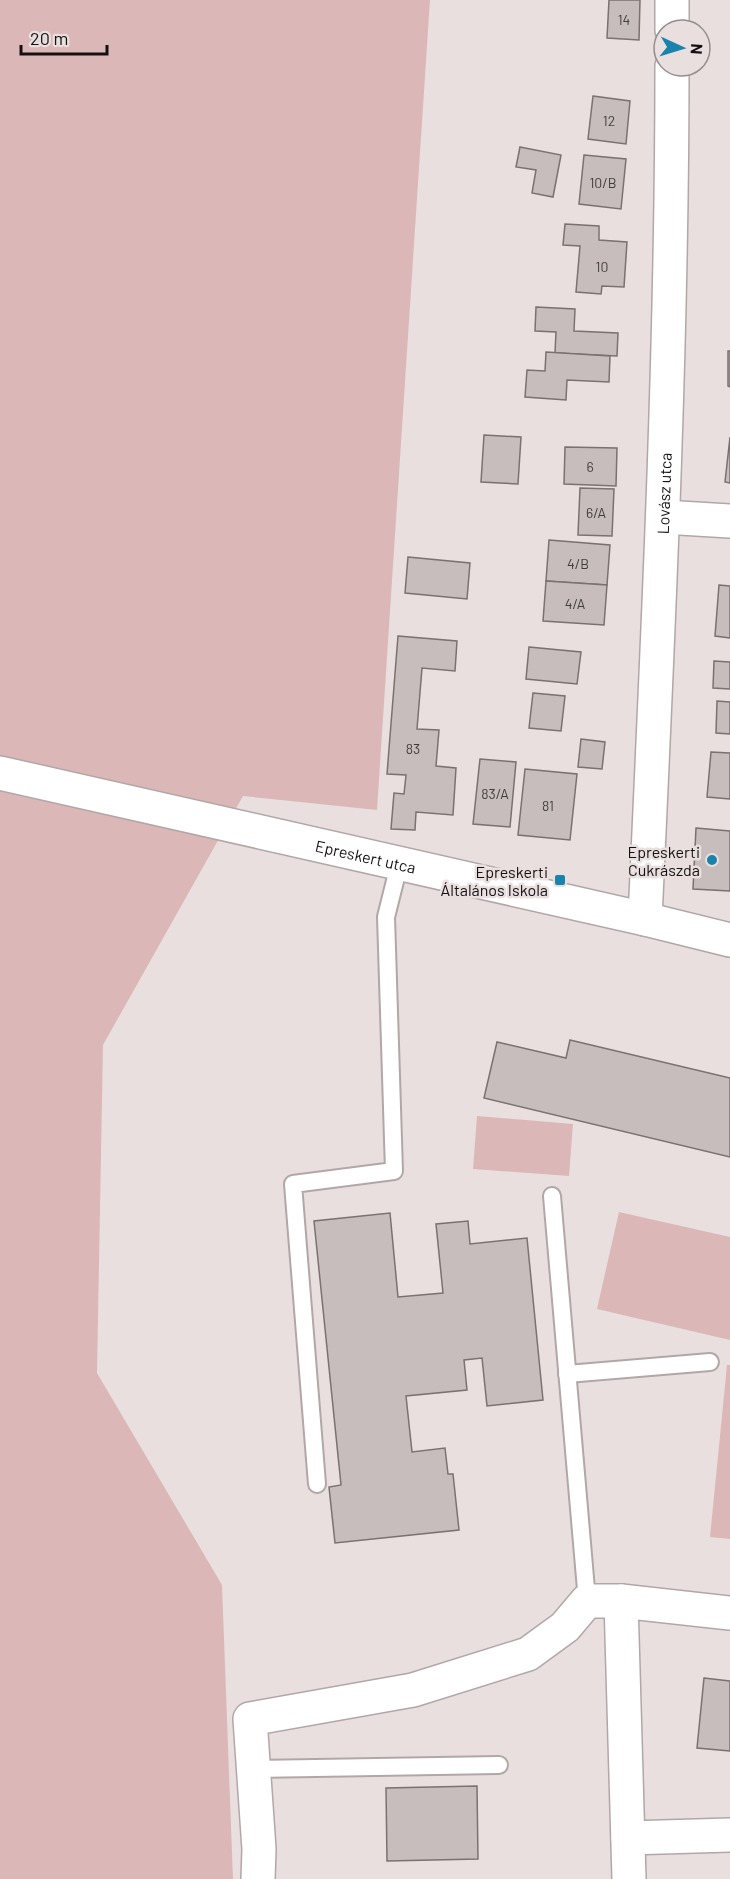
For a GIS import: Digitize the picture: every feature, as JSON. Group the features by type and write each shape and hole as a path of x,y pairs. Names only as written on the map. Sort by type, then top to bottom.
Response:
{"street":[{"path":"672,0 672,18"},
{"name":"Lovász utca","path":"645,919 663,517 672,174 672,78"},
{"path":"663,517 730,521"},
{"name":"Epreskert utca","path":"0,773 730,940"},
{"path":"258,1879 259,1849 250,1719 413,1690 528,1654 564,1627 587,1601 621,1601 730,1613"},
{"path":"621,1601 629,1879"},
{"path":"628,1838 730,1835"}],"lane":[{"path":"317,1484 293,1184 394,1171 386,917 399,865"},
{"path":"552,1196 587,1601"},
{"path":"567,1374 710,1362"},
{"path":"253,1769 499,1765"}],"shaded area":[{"path":"0,0 430,0 377,810 243,796 103,1045 97,1373 222,1585 233,1879 0,1879"},
{"path":"477,1116 573,1124 569,1176 473,1169"},
{"path":"619,1212 730,1237 730,1340 597,1309"},
{"path":"727,1365 730,1365 730,1539 710,1537"}],"building":[{"path":"609,0 640,0 639,40 607,38"},
{"path":"593,96 630,101 626,144 588,139"},
{"path":"520,147 561,155 553,197 532,193 536,170 516,167"},
{"path":"584,155 626,159 621,209 579,204"},
{"path":"565,224 599,226 599,240 627,242 624,287 602,286 601,294 576,292 580,246 563,245"},
{"path":"536,307 575,309 574,331 618,333 617,356 555,353 556,332 535,331"},
{"path":"728,351 730,351 730,387 728,386"},
{"path":"546,352 610,356 609,382 567,380 566,400 525,397 527,370 545,371"},
{"path":"484,435 521,437 518,484 481,482"},
{"path":"730,437 730,483 725,482"},
{"path":"565,447 617,448 616,486 564,484"},
{"path":"580,488 614,489 612,536 578,535"},
{"path":"549,540 610,545 607,585 546,581"},
{"path":"408,557 470,563 467,599 405,593"},
{"path":"546,581 607,585 604,625 543,621"},
{"path":"719,585 730,586 730,638 715,636"},
{"path":"398,636 457,641 455,671 422,668 417,729 439,730 436,766 456,768 453,815 416,812 415,830 391,829 394,793 404,794 406,775 387,774"},
{"path":"529,647 581,652 577,684 526,679"},
{"path":"714,661 730,662 730,689 713,688"},
{"path":"533,693 565,696 561,731 529,728"},
{"path":"717,701 730,702 730,734 716,733"},
{"path":"581,739 605,742 602,769 578,767"},
{"path":"711,752 730,753 730,799 707,797"},
{"path":"480,759 516,762 510,827 473,824"},
{"path":"525,769 577,774 570,840 518,835"},
{"name":"Epreskerti Cukrászda","path":"696,828 730,831 730,891 693,889"},
{"path":"570,1040 730,1078 730,1157 484,1098 497,1042 566,1058"},
{"path":"390,1213 398,1297 443,1293 436,1224 468,1221 470,1244 527,1238 543,1400 487,1406 482,1358 464,1360 467,1390 406,1396 412,1452 445,1448 448,1474 453,1474 459,1530 335,1543 329,1487 341,1485 314,1221"},
{"path":"704,1678 730,1681 730,1751 697,1748"},
{"path":"477,1786 478,1859 387,1861 386,1788"}],"place":[{"name":"Epreskerti Cukrászda","path":"712,860"},
{"name":"Epreskerti Általános Iskola","path":"560,880"}]}
